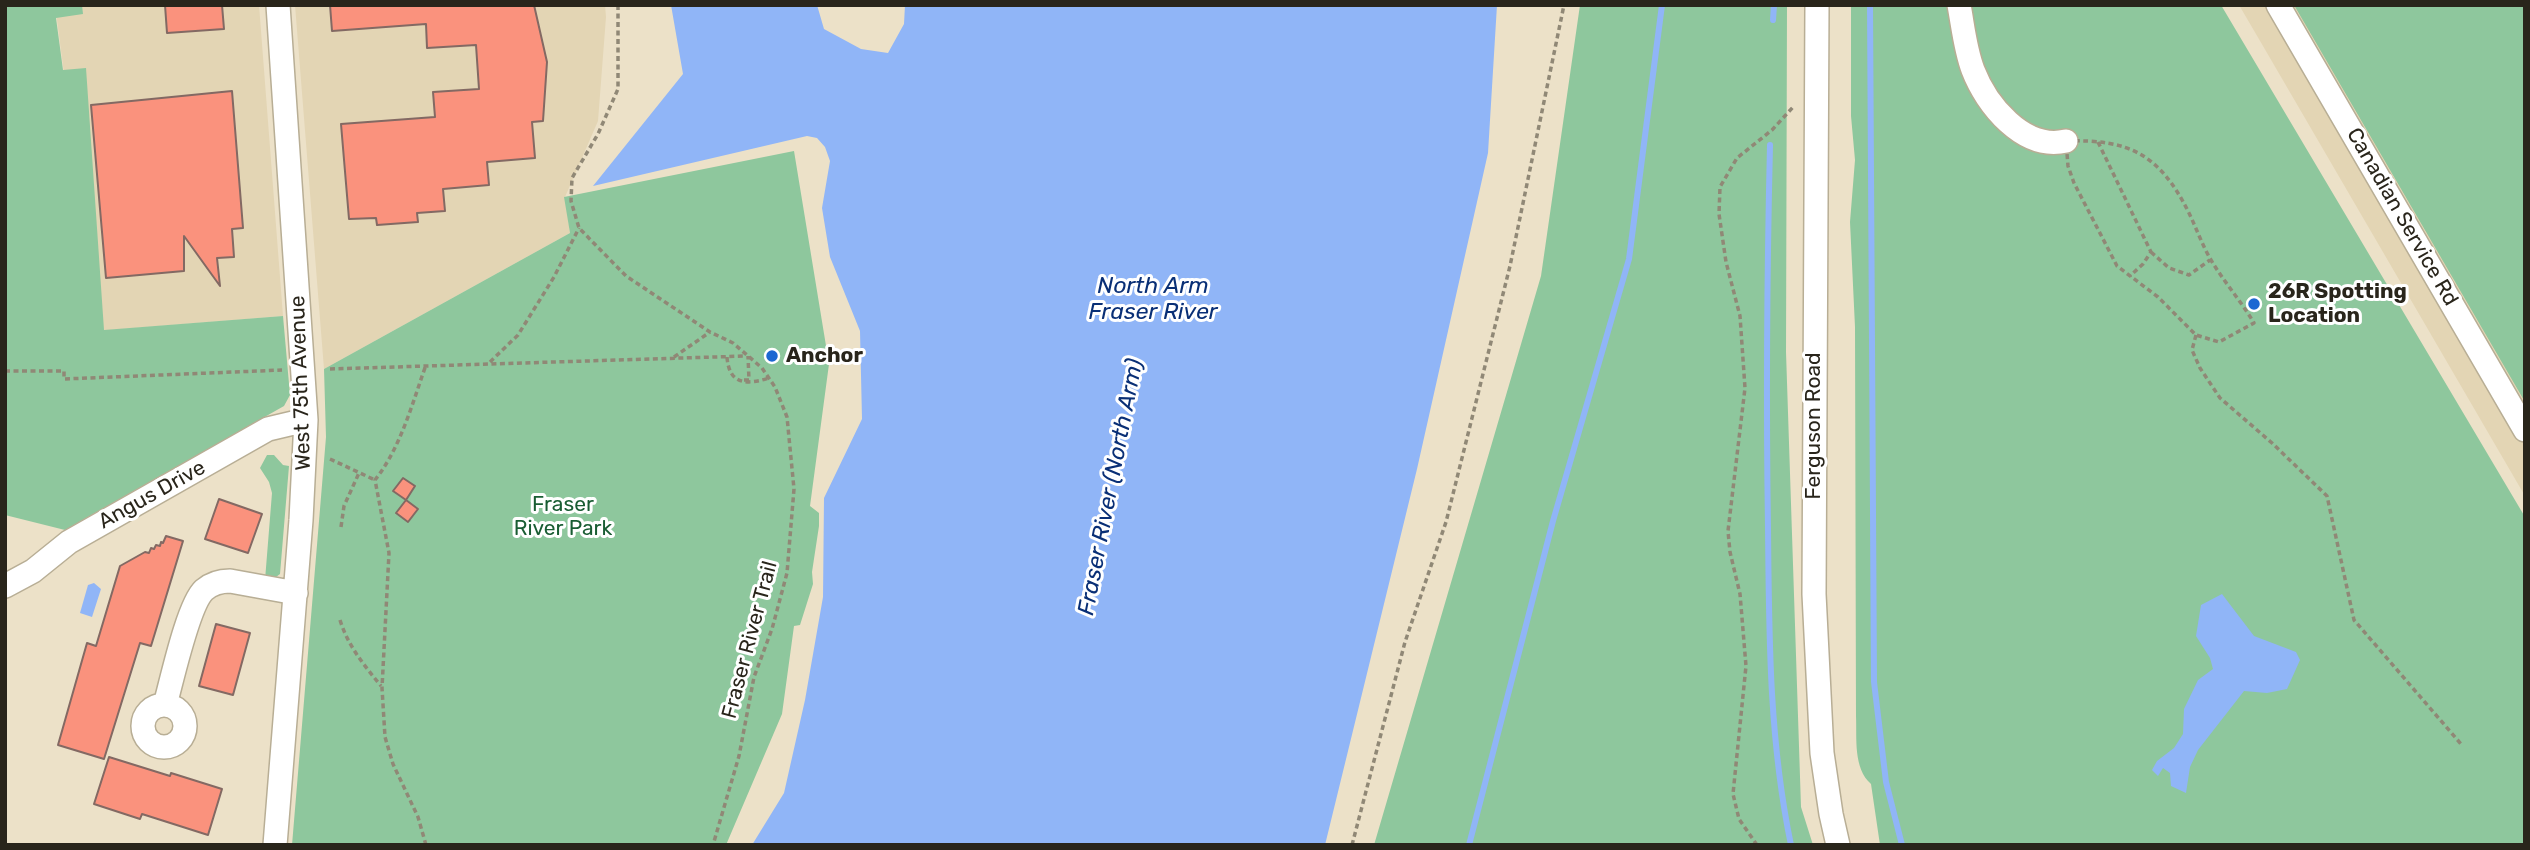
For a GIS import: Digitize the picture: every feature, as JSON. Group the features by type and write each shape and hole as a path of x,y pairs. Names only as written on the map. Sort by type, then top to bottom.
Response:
{"street":[{"name":"West 75th Avenue","path":"275,845 296,593 306,420 278,5"},
{"name":"Ferguson Road","path":"1817,5 1814,594 1822,753 1838,845"},
{"path":"1959,5 1973,70 1996,108 2018,130 2036,139 2066,141"},
{"name":"Canadian Service Rd","path":"2278,5 2525,429"},
{"name":"Angus Drive","path":"5,586 33,571 69,542 268,429 306,420"},
{"path":"165,705 194,606 204,590 212,584 230,581 296,593"}],"path":[{"path":"488,363 518,335 554,278 579,228 571,201 572,178 598,134 618,89 618,5"},
{"path":"1352,845 1405,642 1446,522 1510,266 1564,5"},
{"path":"1757,845 1739,819 1733,794 1746,666 1740,594 1728,531 1745,388 1740,316 1726,262 1718,200 1720,187 1737,158 1772,130 1782,118"},
{"path":"2066,141 2098,142 2132,149 2159,166 2174,186 2211,260 2253,323 2219,342 2196,335 2158,297 2130,276 2114,260 2074,183 2068,166 2066,141"},
{"path":"2098,142 2151,252 2169,268 2189,275 2211,260"},
{"name":"Fraser River Trail","path":"579,228 626,276 710,332 733,343 748,356 775,387 787,416 794,489 787,573 772,629 754,677 739,756 713,845"},
{"path":"2130,276 2151,252"},
{"path":"672,359 710,332"},
{"path":"2196,335 2192,350 2200,368 2220,398 2327,496 2354,620 2461,744"},
{"path":"330,369 748,356 749,380 741,381"},
{"path":"726,357 731,373 741,381 751,383 769,378"},
{"path":"426,365 398,443 375,481 389,553 382,688 385,737 390,755 418,817 426,845"},
{"path":"5,371 64,371 64,379 282,370"},
{"path":"330,459 375,481"},
{"path":"341,527 344,506 359,473"},
{"path":"340,620 358,657 382,688"}],"shaded area":[{"path":"55,5 259,5 283,316 98,331"},
{"path":"295,5 605,5 606,17 598,121 565,197 570,233 324,369"},
{"path":"2239,5 2525,5 2525,496 2263,46"}],"green space":[{"path":"5,5 82,5 83,14 56,18 63,70 86,68 104,330 283,316 290,395 284,406 65,530 5,515"},
{"path":"1580,5 1787,5 1786,352 1801,807 1813,845 1374,845 1541,276"},
{"path":"1851,5 2221,5 2525,517 2525,845 1880,845 1871,784 1861,770 1856,743 1855,327 1850,222 1855,160 1851,116"},
{"path":"2294,5 2525,5 2525,402"},
{"name":"Fraser River Park","path":"794,151 829,364 810,506 819,513 819,526 812,572 813,584 800,625 794,626 782,714 726,845 292,845 326,437 324,369 570,233 564,197"},
{"path":"267,455 274,455 283,465 289,466 280,574 272,580 265,580 272,493 260,468"}],"water":[{"name":"North Arm Fraser River","path":"671,5 817,5 824,29 861,49 888,53 904,24 905,5 1497,5 1488,153 1417,469 1325,845 752,845 784,793 805,700 823,597 824,498 862,419 860,331 830,257 822,208 830,161 825,147 817,138 807,136 593,186 683,74"},
{"path":"94,583 101,589 92,617 80,613 88,585"},
{"path":"2222,594 2254,636 2296,652 2300,660 2287,689 2267,693 2244,691 2198,750 2190,767 2186,793 2171,786 2170,773 2163,768 2158,776 2152,770 2157,761 2174,748 2183,734 2184,709 2198,680 2213,669 2210,658 2196,636 2201,605"}],"building":[{"path":"165,5 222,5 224,29 167,33"},
{"path":"330,5 534,5 547,62 543,121 532,122 535,158 487,162 489,185 443,189 445,211 417,213 418,222 377,225 376,218 349,219 341,124 435,117 433,92 479,89 476,45 427,48 426,24 332,31"},
{"path":"232,91 243,228 232,229 234,257 217,258 220,286 184,236 184,271 106,278 91,105"},
{"path":"403,478 415,486 406,500 393,491"},
{"path":"219,499 262,514 248,553 205,539"},
{"path":"406,500 418,509 408,522 396,513"},
{"path":"166,536 183,541 151,646 140,643 104,759 58,745 87,643 96,646 120,566 145,552 149,553 156,545 160,546"},
{"path":"216,624 250,633 233,695 199,686"},
{"path":"109,757 222,789 208,835 142,814 140,819 94,804"}],"waterway":[{"path":"1469,845 1553,521 1629,259 1662,5"},
{"path":"1773,20 1774,5"},
{"path":"1870,5 1874,682 1886,782 1902,845"},
{"path":"1770,145 1767,384 1770,647 1778,766 1791,845"}],"place":[{"name":"26R Spotting Location","path":"2254,304"},
{"name":"Anchor","path":"772,356"}],"water label":[{"name":"Fraser River (North Arm)","path":"1111,487"}]}
